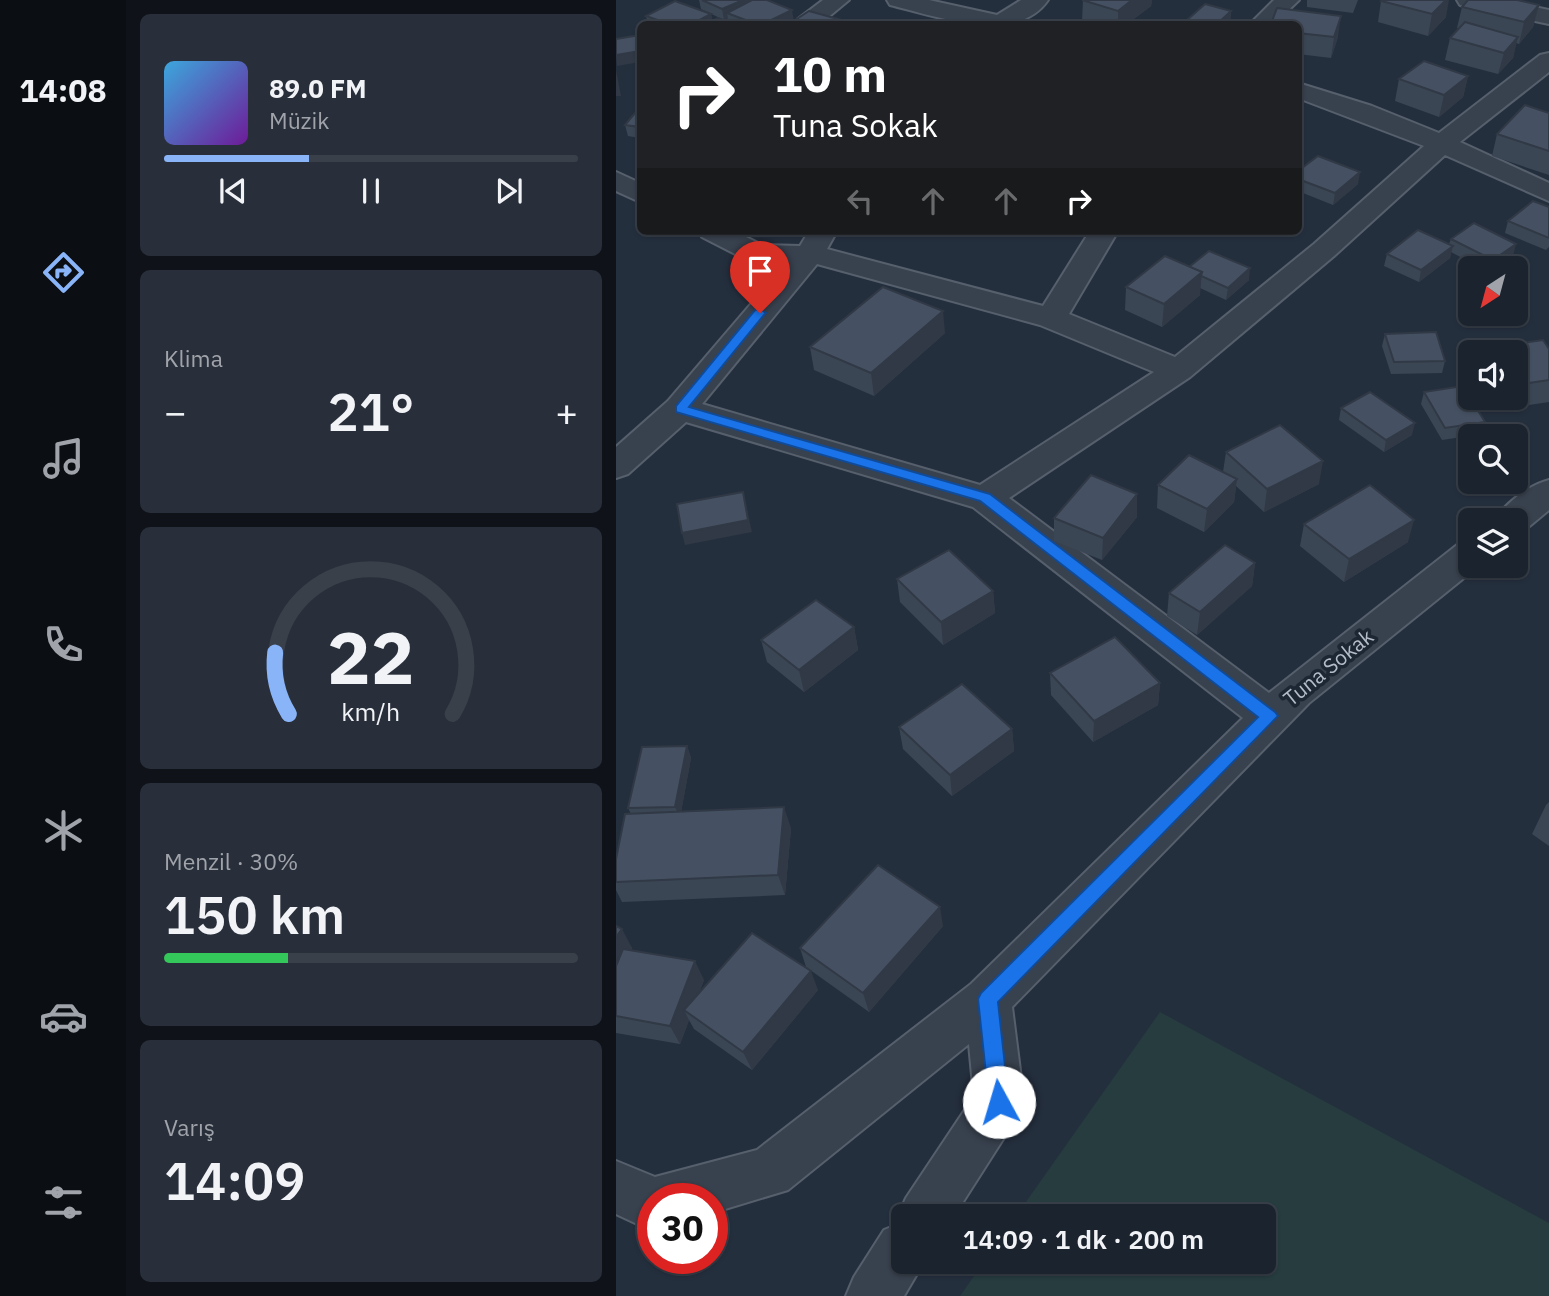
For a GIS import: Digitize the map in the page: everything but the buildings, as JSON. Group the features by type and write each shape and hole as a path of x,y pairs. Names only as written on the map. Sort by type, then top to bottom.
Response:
{"street":[{"path":"810,21 838,0"},
{"path":"898,0 989,21"},
{"path":"1006,21 1037,0"},
{"path":"1264,21 1288,0"},
{"path":"1468,0 1549,18"},
{"path":"985,498 1179,370 1324,250 1442,144 1549,60"},
{"path":"1302,91 1346,104 1549,193"},
{"path":"616,180 637,192"},
{"path":"720,235 757,254 813,246 1051,318 1179,370"},
{"path":"1051,318 1102,235"},
{"path":"616,466 680,409 813,246"},
{"path":"680,409 985,498 1270,716"},
{"path":"1528,508 1549,492"},
{"name":"Tuna Sokak","path":"727,1183 770,1172 988,999 1295,692 1458,563"},
{"path":"933,1204 999,1102 988,999"},
{"path":"616,1187 637,1198"},
{"path":"873,1296 891,1268"}],"green space":[{"path":"1160,1012 1549,1223 1549,1296 960,1296 976,1274 1276,1274 1276,1204 1024,1204"}],"route":[{"path":"760,313 680,409 985,498 1270,716 988,999 999,1102"}]}
